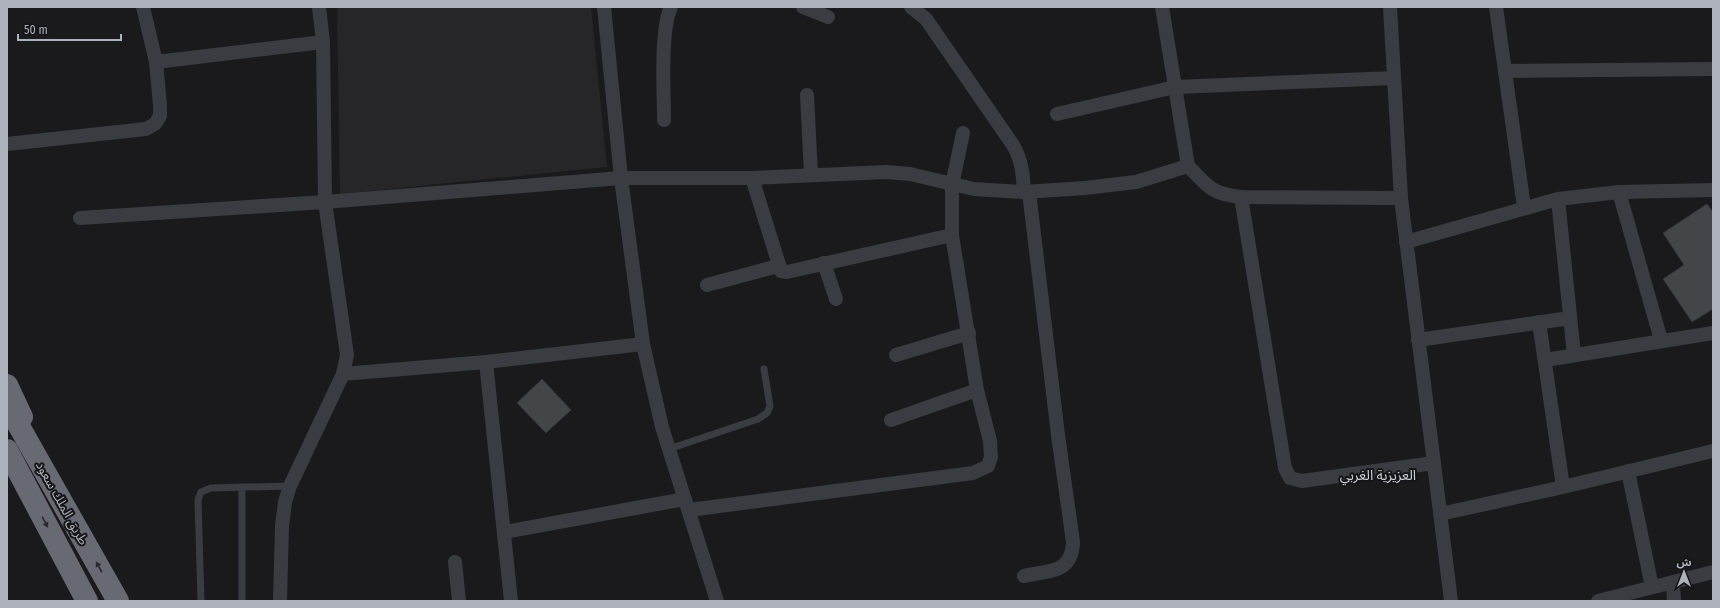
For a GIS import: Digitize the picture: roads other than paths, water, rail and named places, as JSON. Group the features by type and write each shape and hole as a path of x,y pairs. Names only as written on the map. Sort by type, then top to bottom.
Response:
{"highway":[{"path":"7,385 51,482"},
{"name":"طريق الملك سعود","path":"7,404 118,601"},
{"name":"طريق الملك سعود","path":"7,450 87,601"},
{"path":"7,457 30,494"}],"street":[{"path":"7,144 146,129 155,124 160,116 156,62 143,7"},
{"path":"280,601 282,526 285,502 290,486 343,374 347,355 326,202 323,42 319,7"},
{"path":"604,7 621,178 643,344 662,427 717,601"},
{"path":"664,120 665,37 667,15 671,7"},
{"path":"803,7 828,18"},
{"path":"1162,7 1188,166 1212,190 1224,195 1241,197 1401,198"},
{"path":"1390,7 1401,198 1451,601"},
{"path":"1496,7 1524,208"},
{"path":"915,8 926,19 1013,144 1019,155 1023,169 1073,542 1072,554 1067,564 1058,568 1024,576"},
{"path":"156,62 323,42"},
{"path":"1505,72 1713,68"},
{"path":"1057,114 1175,87 1394,78"},
{"path":"807,95 811,175"},
{"path":"504,532 687,504 973,473 988,466 992,457 990,441 977,390 952,235 952,185 964,133"},
{"path":"80,218 326,202 621,178 752,178 892,172 910,174 974,189 1027,192 1085,188 1136,182 1188,166"},
{"path":"752,178 778,266 781,271 787,272 952,235"},
{"path":"1406,242 1558,199 1619,192 1713,190"},
{"path":"1619,192 1660,340"},
{"path":"1241,197 1285,468 1290,478 1302,482 1434,463"},
{"path":"1558,199 1574,355"},
{"path":"824,263 836,299"},
{"path":"707,285 778,266"},
{"path":"1418,340 1570,318"},
{"path":"1539,322 1563,487"},
{"path":"1545,360 1710,331"},
{"path":"896,355 968,333"},
{"path":"343,374 486,362 643,344"},
{"path":"486,362 512,601"},
{"path":"891,420 977,390"},
{"path":"1440,514 1563,487 1713,451"},
{"path":"1628,471 1652,587"},
{"path":"455,562 459,601"},
{"path":"1598,601 1713,572"},
{"path":"1673,582 1674,601"}],"lane":[{"path":"669,449 758,419 767,413 770,406 764,369"},
{"path":"201,601 198,500 202,492 211,488 290,486"},
{"path":"242,487 242,601"}],"district":[{"name":"العزيزية الغربي","path":"1378,475"}]}
